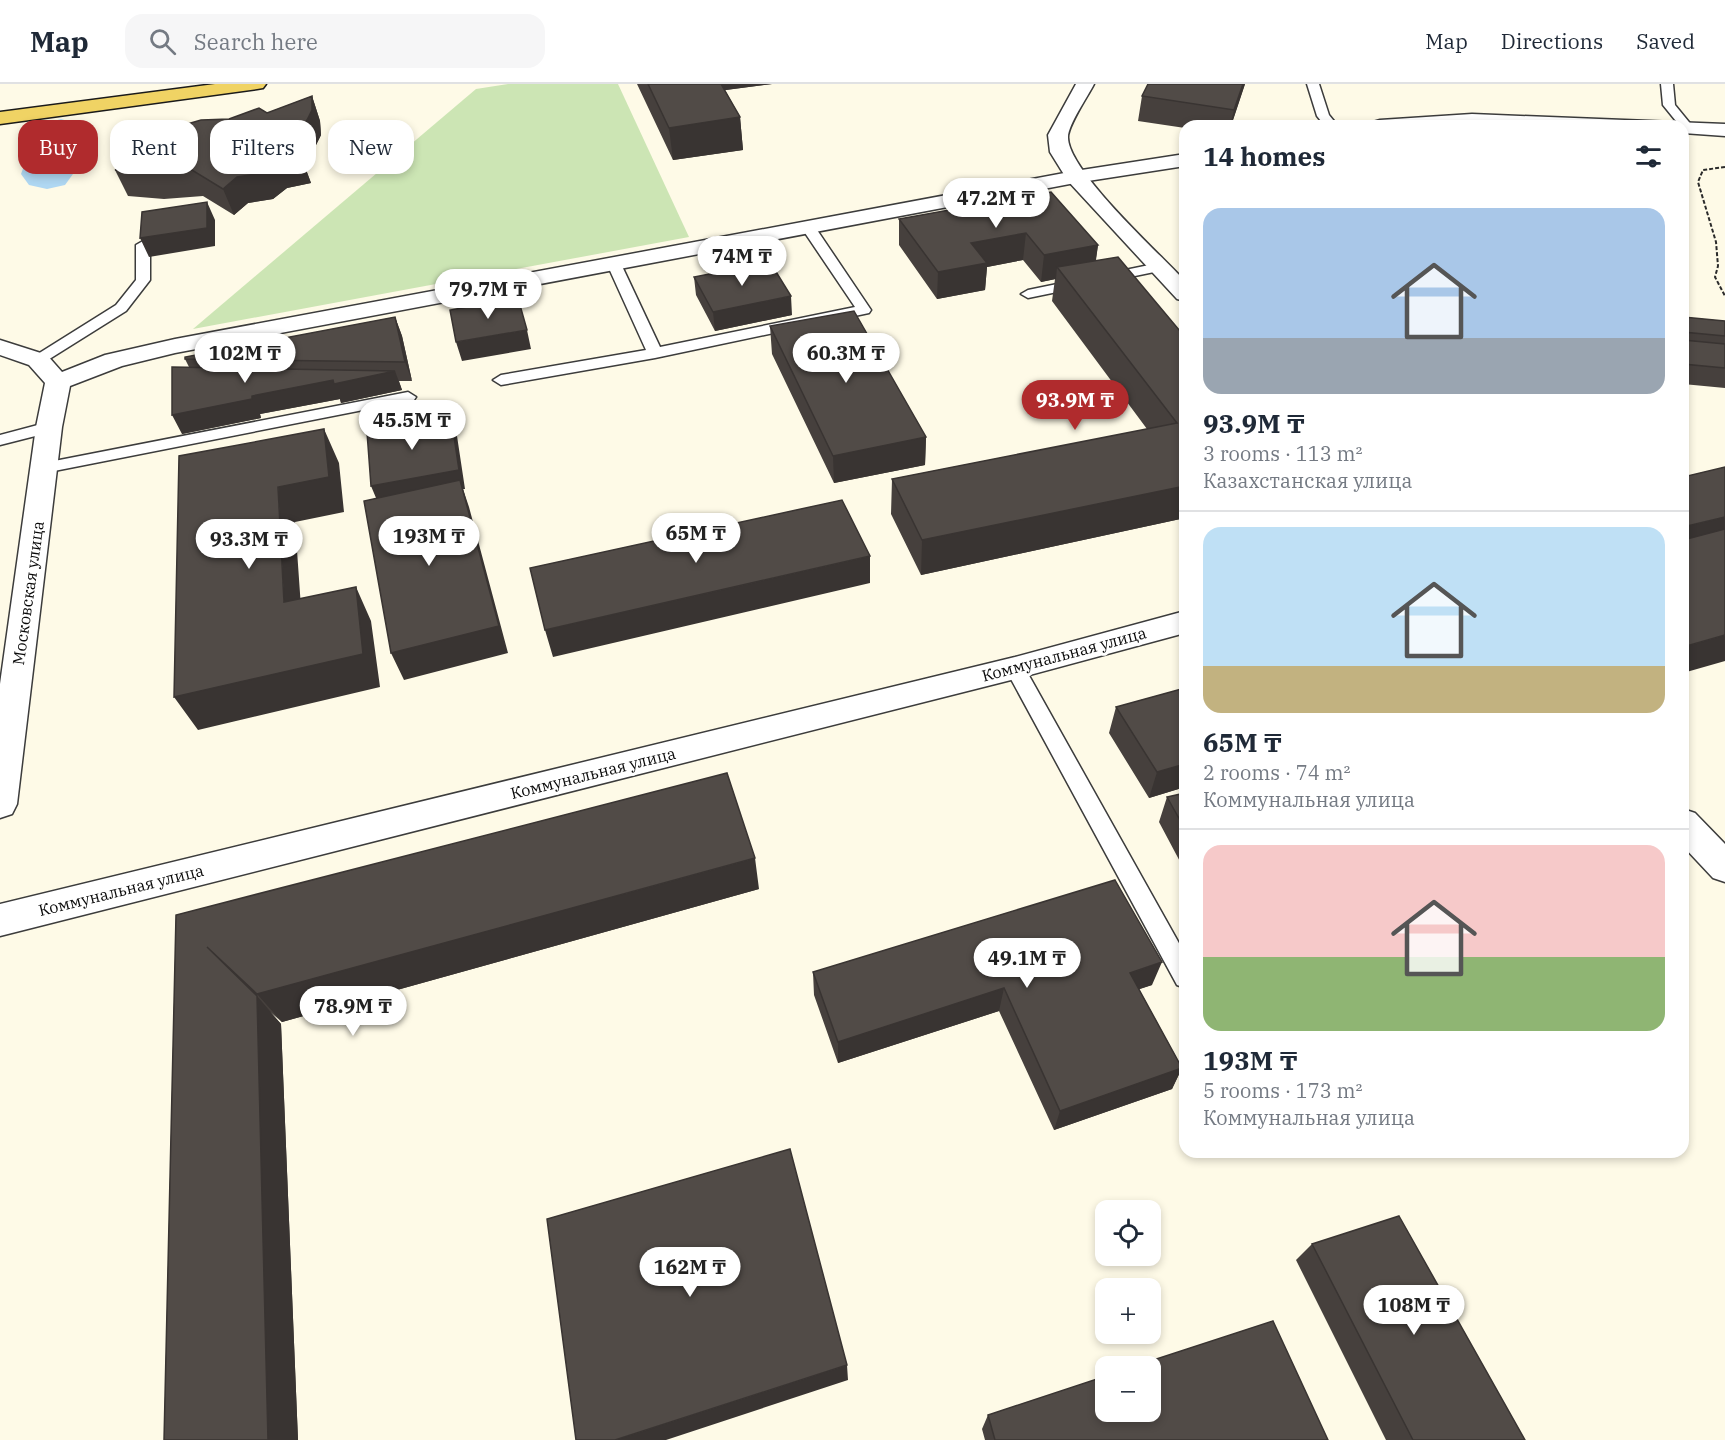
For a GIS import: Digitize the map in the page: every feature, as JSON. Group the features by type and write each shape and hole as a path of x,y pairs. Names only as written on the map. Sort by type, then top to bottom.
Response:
{"main road":[{"path":"0,118 256,84"}],"street":[{"path":"1085,84 1058,135 1059,152 1075,177 1179,288"},
{"path":"1689,128 1725,130"},
{"path":"0,347 38,360 58,382 114,360 175,346 1075,177 1179,161"},
{"name":"Московская улица","path":"0,804 49,427 58,382"},
{"name":"Коммунальная улица","path":"0,920 1015,668 1179,624"},
{"path":"1689,829 1725,867"}],"lane":[{"path":"1313,84 1323,116 1327,120"},
{"path":"1667,84 1669,105 1676,120"},
{"path":"501,380 655,353 864,310 808,227"},
{"path":"38,360 121,308 143,280 143,244"},
{"path":"614,264 655,353"},
{"path":"1028,294 1159,267"},
{"path":"44,468 408,397"},
{"path":"0,440 49,427"},
{"path":"1015,668 1179,966"}],"path":[{"path":"1725,167 1703,170 1698,182 1713,224 1719,267 1715,277 1725,296"}],"green space":[{"path":"508,84 618,84 689,237 193,329 376,174 414,174 414,142 476,89"}],"building":[{"path":"648,84 721,84 740,117 669,128"},
{"path":"1148,84 1243,84 1234,110 1142,96"},
{"path":"312,96 312,110 307,120 210,120 210,174 256,174 237,177 223,189 198,174 198,121 201,120 229,119 259,108 267,113"},
{"path":"1051,192 1098,245 1044,255 1026,233 971,243 987,263 938,272 899,219"},
{"path":"207,202 207,228 140,238 142,212"},
{"path":"1118,257 1179,330 1179,487 922,540 892,479 1177,423 1057,267"},
{"path":"770,262 791,296 713,312 694,277"},
{"path":"518,298 527,330 456,342 450,310"},
{"path":"854,311 926,437 833,456 770,326"},
{"path":"395,317 405,362 185,359 185,357"},
{"path":"1689,318 1725,321 1725,336 1689,333"},
{"path":"1689,341 1725,344 1725,368 1689,365"},
{"path":"172,367 395,371 334,384 333,380 172,415"},
{"path":"451,417 459,470 371,486 367,432"},
{"path":"324,429 329,477 278,487 284,602 356,587 363,654 174,697 179,456"},
{"path":"1725,467 1725,517 1689,526 1689,476"},
{"path":"460,480 499,626 391,653 364,501"},
{"path":"842,500 870,556 545,630 530,568"},
{"path":"1725,529 1725,635 1689,645 1689,538"},
{"path":"1179,690 1179,766 1157,772 1116,707"},
{"path":"727,773 755,858 257,994 207,947 257,996 268,1440 164,1440 176,915"},
{"path":"1179,794 1179,818 1167,797"},
{"path":"1115,880 1162,962 1130,973 1179,1063 1179,1069 1060,1111 1004,988 838,1042 813,972"},
{"path":"790,1149 847,1365 615,1440 576,1440 547,1219"},
{"path":"1399,1216 1525,1440 1413,1440 1312,1244"},
{"path":"1273,1321 1328,1440 995,1440 988,1415 1095,1380 1095,1422 1161,1422 1161,1358"}]}
